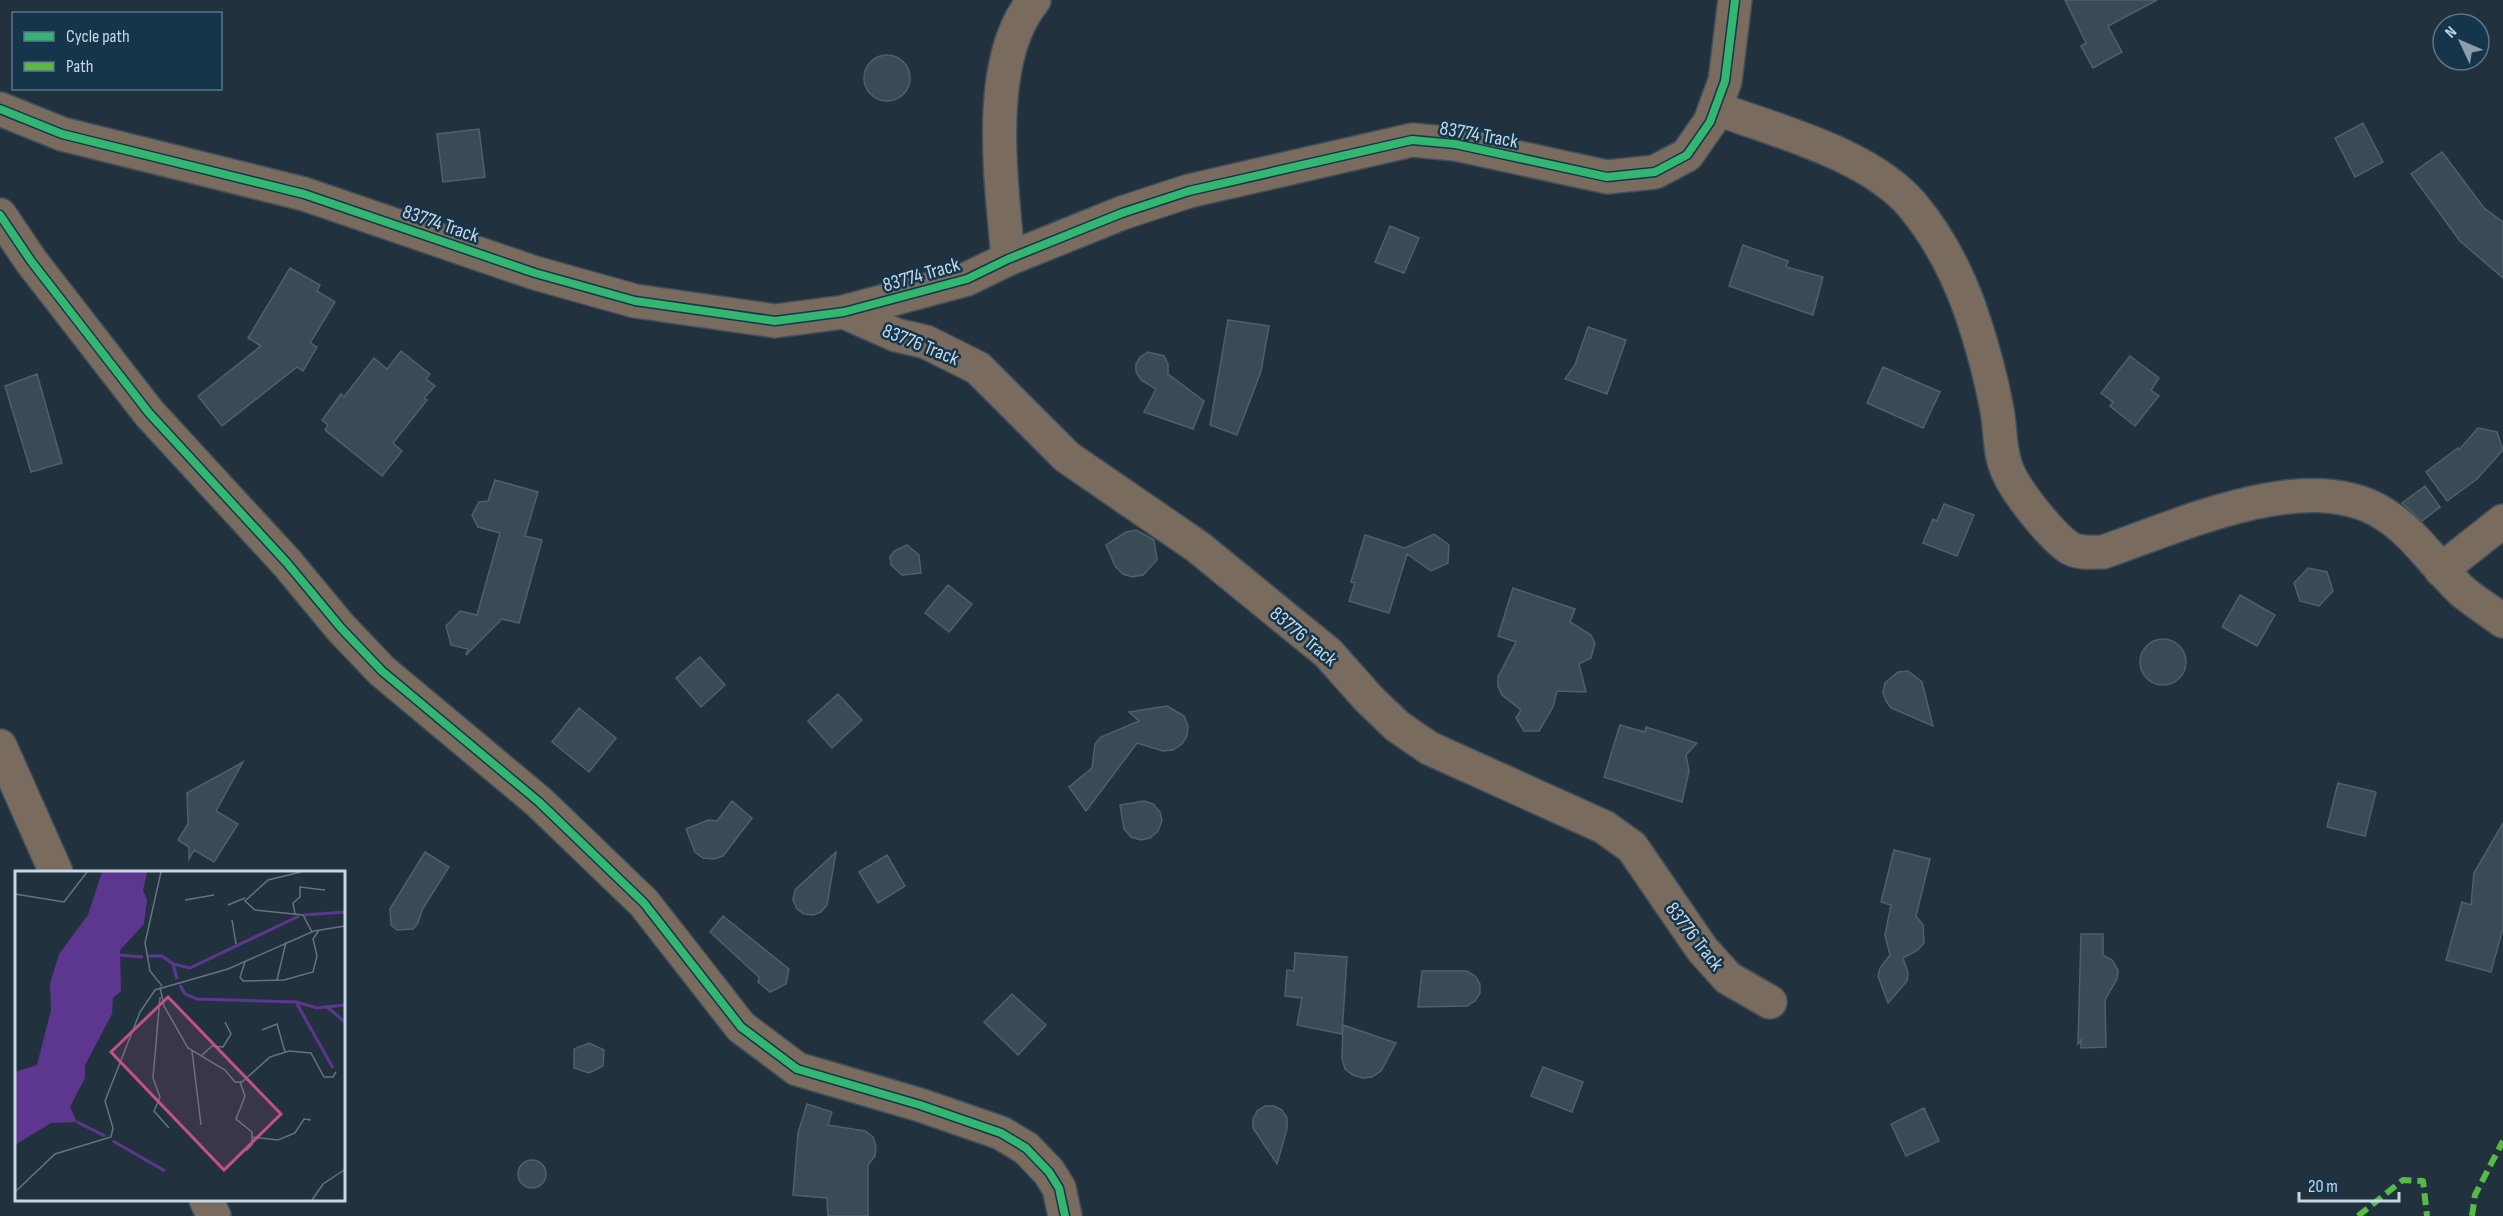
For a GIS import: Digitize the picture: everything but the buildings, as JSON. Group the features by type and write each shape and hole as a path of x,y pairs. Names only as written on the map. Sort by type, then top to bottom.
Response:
{"street":[{"path":"1008,259 1000,164 1002,83 1010,42 1024,12 1034,0"},
{"name":"83774 Track","path":"0,109 62,134 304,194 535,273 635,301 775,321 844,312 967,279 1008,259 1122,213 1189,191 1412,140 1455,144 1607,177 1655,172 1687,155 1710,122 1725,81 1735,0"},
{"path":"1715,108 1834,153 1881,177 1911,204 1934,235 1969,308 1997,410 2001,447 2008,472 2049,527 2068,548 2082,552 2103,552 2243,504 2325,494 2363,503 2385,514 2464,592 2503,621"},
{"path":"0,215 31,261 149,413 287,563 342,628 382,671 539,802 644,903 741,1027 797,1069 920,1105 1001,1133 1026,1148 1049,1172 1059,1188 1065,1216"},
{"name":"83776 Track","path":"844,312 896,335 934,346 978,368 1067,457 1198,547 1328,652 1397,726 1429,748 1604,827 1623,840 1632,847 1702,949 1728,978 1770,1002"},
{"path":"2441,570 2503,521"},
{"path":"0,746 55,871"},
{"path":"206,1201 214,1216"}],"marked path":[{"path":"2472,1216 2475,1195 2503,1141"},
{"path":"2358,1216 2403,1180 2423,1181 2427,1216"}],"cycle path":[{"path":"0,109 62,134 304,194 535,273 635,301 775,321 844,312 967,279 1008,259 1122,213 1189,191 1412,140 1455,144 1607,177 1655,172 1687,155 1710,122 1725,81 1735,0"},
{"path":"0,215 31,261 149,413 287,563 341,628 382,671 539,802 644,903 741,1027 797,1069 920,1105 1001,1133 1026,1148 1049,1172 1059,1188 1065,1216"}]}
